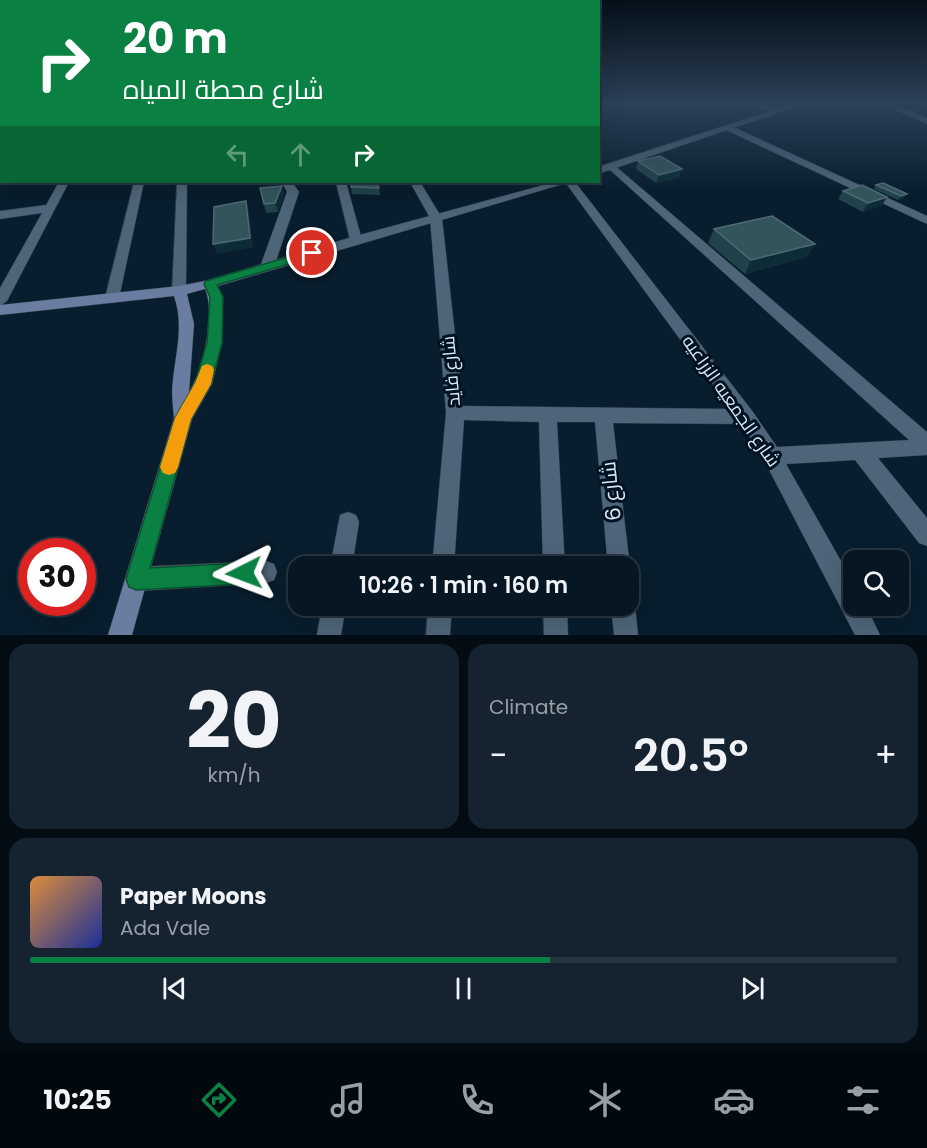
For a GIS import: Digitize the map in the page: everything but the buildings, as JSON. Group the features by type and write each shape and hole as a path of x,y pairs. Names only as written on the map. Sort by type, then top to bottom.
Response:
{"main road":[{"path":"0,310 179,291 210,284 216,297 214,343 203,384 183,418 120,635"},
{"path":"179,291 186,309 187,324 180,383 183,418"}],"street":[{"path":"600,170 715,133"},
{"path":"739,133 927,220"},
{"path":"613,167 927,445"},
{"path":"0,301 63,183"},
{"path":"112,298 140,183"},
{"path":"179,291 182,183"},
{"path":"267,267 293,192 288,183"},
{"path":"340,183 356,240"},
{"name":"شارع فايد","path":"417,183 436,218 455,413 444,556"},
{"path":"210,284 356,240 561,183"},
{"name":"شارع الجمعيه الزراعيه","path":"571,183 747,417 772,456 868,635"},
{"path":"0,215 49,208"},
{"path":"455,413 747,417"},
{"path":"548,414 554,556"},
{"name":"شارع 6","path":"603,415 618,556"},
{"path":"772,456 927,445"},
{"path":"860,451 927,535"},
{"path":"343,556 348,522"},
{"path":"136,579 266,572"},
{"path":"329,635 332,616"},
{"path":"438,635 439,616"},
{"path":"555,616 556,635"},
{"path":"624,616 626,635"}],"slow traffic":[{"path":"169,467 183,418 203,384 207,370"}],"route":[{"path":"244,573 136,579 183,418 203,384 214,343 217,322 216,297 210,284 312,253"}]}
